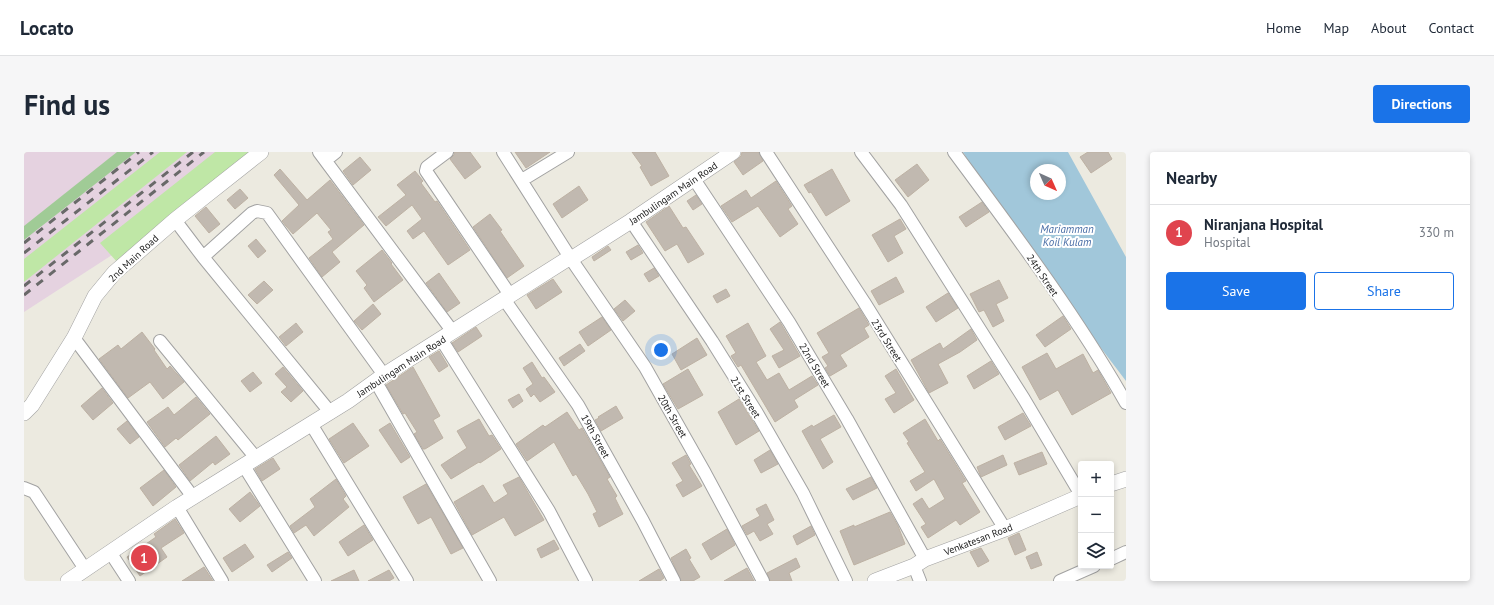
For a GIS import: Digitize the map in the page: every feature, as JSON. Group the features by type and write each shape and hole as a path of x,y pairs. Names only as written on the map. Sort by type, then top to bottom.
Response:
{"street":[{"name":"2nd Main Road","path":"24,413 32,405 74,338 96,296 114,273 175,220 261,152"},
{"path":"336,152 322,156 447,336 549,511 586,581"},
{"name":"19th Street","path":"448,152 427,167 426,171 578,405 643,521 674,581"},
{"name":"20th Street","path":"503,152 571,259 645,367 763,581"},
{"path":"522,180 568,152"},
{"name":"Jambulingam Main Road","path":"68,581 177,507 330,412 380,378 569,258 571,259 632,221 733,152"},
{"name":"23rd Street","path":"766,152 864,302 1005,529"},
{"path":"861,152 905,212 1024,399 1078,490"},
{"name":"24th Street","path":"954,152 1012,230 1104,364 1126,403"},
{"name":"22nd Street","path":"694,179 789,322 851,425 919,563 920,581"},
{"path":"203,257 252,213 257,211 267,213 380,378 490,581"},
{"path":"175,220 203,257 330,412"},
{"name":"21st Street","path":"632,221 712,341 757,413 803,493 846,581"},
{"path":"74,338 193,497"},
{"path":"160,341 250,462 315,581"},
{"path":"311,424 407,581"},
{"path":"1114,483 1126,478"},
{"path":"24,488 34,492 85,569"},
{"name":"Venkatesan Road","path":"875,581 1005,529 1078,496"},
{"path":"177,507 222,581"},
{"path":"110,552 129,581"},
{"path":"1114,558 1126,552"},
{"path":"1060,581 1087,569"}],"shaded area":[{"path":"24,152 241,152 112,255 24,312"}],"green space":[{"path":"117,152 136,152 24,240 24,226"},
{"path":"160,152 187,152 24,282 24,259"},
{"path":"215,152 255,152 118,263 100,243"}],"water":[{"name":"Mariamman Koil Kulam","path":"963,152 1068,152 1126,257 1126,381 1012,231"}],"building":[{"path":"454,152 470,152 481,167 465,179 450,159 454,155"},
{"path":"515,152 550,152 526,168"},
{"path":"632,152 655,152 669,176 651,186 640,167 642,166"},
{"path":"742,152 759,152 763,161 743,175 734,162 741,156"},
{"path":"1088,152 1108,152 1112,159 1091,173 1080,157"},
{"path":"360,157 371,170 353,185 343,171"},
{"path":"917,164 929,180 908,197 895,180"},
{"path":"280,169 307,200 330,180 364,225 332,252 340,262 322,277 309,258 333,239 328,232 331,230 317,213 293,234 286,226 282,221 299,205 274,175"},
{"path":"832,169 850,201 826,216 811,192 809,193 804,185"},
{"path":"415,171 423,181 421,183 435,202 437,201 470,250 448,265 424,231 413,239 407,231 422,219 412,205 386,226 378,217 406,195 397,185"},
{"path":"776,181 792,206 788,209 798,224 780,237 758,206 732,222 721,206 746,190 751,198"},
{"path":"579,186 588,200 562,218 553,204"},
{"path":"240,189 248,198 235,209 227,200"},
{"path":"696,195 702,204 693,210 687,201"},
{"path":"982,202 989,212 966,227 959,217"},
{"path":"669,206 683,228 686,227 704,254 688,263 677,244 665,251 646,222"},
{"path":"206,207 220,224 209,233 195,216"},
{"path":"490,214 502,230 500,231 524,266 507,278 473,227"},
{"path":"900,219 906,229 894,236 903,253 888,262 872,235"},
{"path":"256,239 266,251 258,258 248,246"},
{"path":"638,245 643,253 631,260 626,252"},
{"path":"608,246 611,250 594,261 592,257"},
{"path":"382,250 403,280 374,302 364,288 367,285 356,271"},
{"path":"654,268 659,276 649,282 644,274"},
{"path":"439,273 460,303 447,312 426,283"},
{"path":"896,277 904,292 879,305 871,291"},
{"path":"553,279 562,292 536,309 527,295"},
{"path":"999,280 1008,298 996,304 1004,321 993,327 984,310 979,312 970,294"},
{"path":"264,281 273,290 257,304 248,295"},
{"path":"726,289 730,296 717,303 713,296"},
{"path":"948,293 958,308 936,322 926,307"},
{"path":"625,300 635,311 623,321 614,309"},
{"path":"373,304 381,314 362,330 354,321"},
{"path":"859,308 869,325 864,328 869,337 840,355 847,366 830,376 825,368 828,366 822,357 829,353 817,333"},
{"path":"1063,316 1071,329 1045,347 1036,335"},
{"path":"602,317 611,330 588,346 579,332"},
{"path":"780,322 800,356 779,368 772,356 784,350 770,329"},
{"path":"296,323 303,332 286,346 279,337"},
{"path":"748,323 766,356 756,362 767,380 779,373 789,390 812,376 818,385 794,400 798,407 775,422 741,365 738,367 731,356 736,353 726,336"},
{"path":"476,327 482,336 458,352 452,343"},
{"path":"971,329 977,340 960,352 938,364 948,383 929,393 911,360 940,343 943,349"},
{"path":"142,332 155,349 154,350 167,369 170,366 184,382 163,399 150,382 128,398 99,359 118,345 121,349"},
{"path":"697,338 707,355 681,370 672,354"},
{"path":"580,344 585,351 564,366 559,358"},
{"path":"439,351 448,366 439,372 429,357"},
{"path":"1047,353 1056,369 1083,354 1093,373 1098,370 1111,393 1072,415 1058,390 1040,400 1022,367"},
{"path":"991,361 999,374 974,389 967,376"},
{"path":"532,362 542,378 544,377 555,392 540,402 534,394 531,397 526,389 533,384 523,368"},
{"path":"283,367 303,391 291,402 281,392 287,387 275,374"},
{"path":"413,367 440,416 433,420 443,438 425,449 423,449 414,434 417,432 405,413 403,414 386,385"},
{"path":"688,369 703,395 678,409 663,384"},
{"path":"896,369 914,400 894,413 885,399 896,393 885,376"},
{"path":"253,372 262,383 250,392 241,381"},
{"path":"102,388 113,403 93,420 81,406"},
{"path":"519,394 523,401 513,408 508,400"},
{"path":"196,397 210,414 178,440 176,438 165,447 147,422 168,407 174,415"},
{"path":"739,399 759,431 736,445 718,412"},
{"path":"616,406 623,418 601,431 595,420"},
{"path":"567,412 579,430 582,428 610,477 607,479 617,496 615,498 623,514 599,527 593,514 597,512 588,494 576,474 573,476 554,442 527,461 516,444 543,425 545,427"},
{"path":"1023,413 1031,426 1005,440 998,427"},
{"path":"834,415 841,427 820,439 833,462 823,469 802,431 812,425 813,427"},
{"path":"479,419 489,436 492,435 501,449 480,463 479,462 451,479 441,465 467,448 457,431"},
{"path":"925,419 938,441 940,439 966,481 962,483 980,512 960,525 956,520 928,538 921,527 926,524 913,504 922,498 929,509 945,499 934,479 916,491 910,481 925,472 907,443 909,442 903,433"},
{"path":"127,421 139,437 130,444 117,429"},
{"path":"353,423 369,446 344,463 329,439"},
{"path":"390,423 410,457 401,463 379,430"},
{"path":"216,436 230,454 215,465 213,462 190,481 179,465"},
{"path":"770,450 778,464 761,473 754,460"},
{"path":"1042,452 1047,464 1019,475 1014,463"},
{"path":"686,455 691,464 689,465 702,486 683,497 676,485 683,481 672,463"},
{"path":"1003,455 1007,465 981,477 977,467"},
{"path":"273,458 280,469 262,481 255,469"},
{"path":"164,470 176,487 153,506 140,488"},
{"path":"519,477 544,520 515,536 504,517 472,535 454,502 483,485 494,503 508,494 503,485"},
{"path":"871,477 877,488 853,500 846,489"},
{"path":"336,479 346,496 343,499 349,507 314,536 306,525 294,533 290,526 315,507 310,499"},
{"path":"426,484 463,548 451,554 431,517 418,524 403,497"},
{"path":"250,492 260,506 240,522 229,509"},
{"path":"766,504 774,520 767,524 773,534 760,541 754,531 747,535 742,526 760,516 756,509"},
{"path":"890,512 898,526 905,544 854,565 840,531 854,525 854,527"},
{"path":"175,519 184,533 161,548 167,557 140,576 127,557 156,537 154,534"},
{"path":"364,525 373,540 348,556 339,542"},
{"path":"811,526 815,535 797,545 793,536"},
{"path":"727,529 735,545 711,560 702,544"},
{"path":"1019,533 1026,550 1015,555 1008,538"},
{"path":"554,540 559,549 541,558 537,549"},
{"path":"245,544 254,557 232,572 223,558"},
{"path":"981,548 989,561 978,567 970,552"},
{"path":"686,549 691,558 689,559 700,577 693,581 681,581 671,558"},
{"path":"288,552 292,558 272,572 267,565"},
{"path":"1037,552 1042,565 1031,569 1026,557"},
{"path":"796,558 800,567 789,573 792,581 770,581 767,573"},
{"path":"204,567 213,581 182,581"},
{"path":"747,568 754,581 724,581"},
{"path":"659,569 664,578 660,581 639,581"},
{"path":"354,570 359,581 331,581"},
{"path":"389,570 394,578 389,581 368,581"}],"railway":[{"path":"24,243 139,152"},
{"path":"24,253 153,152"},
{"path":"24,286 193,152"},
{"path":"24,295 204,152"}],"place":[{"name":"Niranjana Hospital","path":"144,558"}]}
